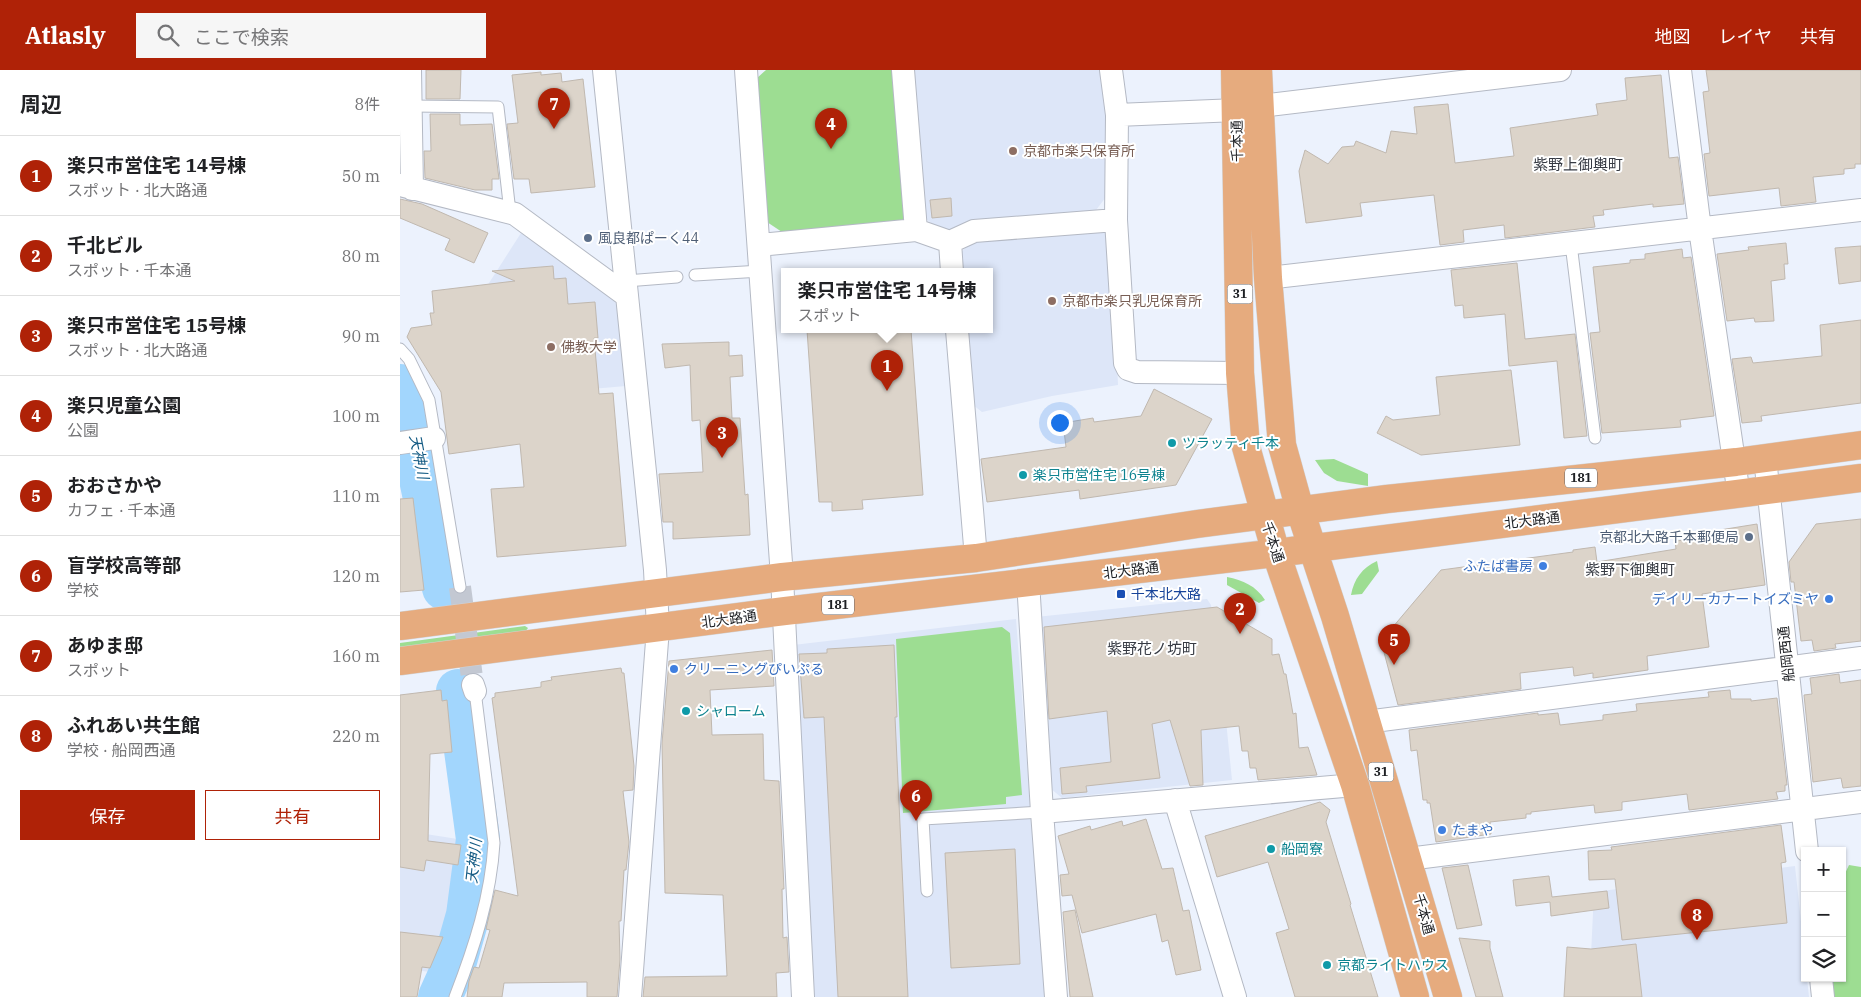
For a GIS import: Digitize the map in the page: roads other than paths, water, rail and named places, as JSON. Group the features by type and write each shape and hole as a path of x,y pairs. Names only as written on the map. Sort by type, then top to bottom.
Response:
{"main road":[{"name":"千本通","path":"1235,70 1248,108 1268,278 1282,445 1448,997"},
{"name":"千本通","path":"1258,70 1248,108 1240,373 1246,447 1264,516 1355,785 1415,997"},
{"name":"181","path":"400,626 782,577 976,558 1187,525 1387,499 1736,462 1861,446"},
{"name":"北大路通","path":"400,661 784,611 1276,553 1861,478"}],"street":[{"path":"410,70 411,106 406,187 515,214 627,288"},
{"path":"604,70 627,288 658,628 630,997"},
{"path":"746,70 782,577 803,997"},
{"path":"903,70 916,230"},
{"path":"1111,70 1117,115 1116,220 1125,363 1128,369 1137,372 1240,373"},
{"path":"1117,115 1248,108 1560,70"},
{"path":"1680,70 1700,229 1736,462 1739,495"},
{"path":"1268,278 1861,210"},
{"path":"759,244 916,230 950,242 974,232 1116,220"},
{"path":"950,242 952,268"},
{"path":"957,333 976,558"},
{"name":"船岡西通","path":"1765,458 1807,847"},
{"path":"1028,581 1042,812 1056,997"},
{"path":"1366,722 1861,658"},
{"path":"1042,812 1355,785"},
{"path":"1175,800 1235,997"},
{"path":"1408,859 1861,802"},
{"path":"1821,982 1823,997"}],"lane":[{"path":"411,106 498,107 510,212"},
{"path":"1570,244 1595,438"},
{"path":"695,276 761,271"},
{"path":"627,288 677,277"},
{"path":"400,349 409,359 429,400 413,441 460,587"},
{"path":"455,997 474,948 492,865 494,843 474,688"},
{"path":"927,891 923,819 1042,812"}],"waterway":[{"name":"天神川","path":"400,386 410,413 418,465 444,588"},
{"name":"天神川","path":"440,997 453,968 468,915 478,839 458,691"}],"tunnel":[{"path":"460,587 473,685"}],"place":[{"name":"あゆま邸","path":"554,129"},
{"name":"楽只児童公園","path":"831,149"},
{"name":"京都市楽只保育所","path":"1013,151"},
{"name":"風良都ぱーく44","path":"588,238"},
{"name":"京都市楽只乳児保育所","path":"1052,301"},
{"name":"佛教大学","path":"551,347"},
{"name":"楽只市営住宅 14号棟","path":"887,391"},
{"name":"ツラッティ千本","path":"1172,443"},
{"name":"楽只市営住宅 15号棟","path":"722,458"},
{"name":"楽只市営住宅 16号棟","path":"1023,475"},
{"name":"京都北大路千本郵便局","path":"1749,537"},
{"name":"ふたば書房","path":"1543,566"},
{"name":"千本北大路","path":"1121,594"},
{"name":"デイリーカナートイズミヤ","path":"1829,599"},
{"name":"千北ビル","path":"1240,634"},
{"name":"おおさかや","path":"1394,665"},
{"name":"クリーニングぴいぷる","path":"674,669"},
{"name":"シャローム","path":"686,711"},
{"name":"盲学校高等部","path":"916,821"},
{"name":"たまや","path":"1442,830"},
{"name":"船岡寮","path":"1271,849"},
{"name":"ふれあい共生館","path":"1697,940"},
{"name":"京都ライトハウス","path":"1327,965"}],"district":[{"name":"紫野上御輿町","path":"1578,165"},
{"name":"紫野下御輿町","path":"1630,570"},
{"name":"紫野花ノ坊町","path":"1152,649"}]}
